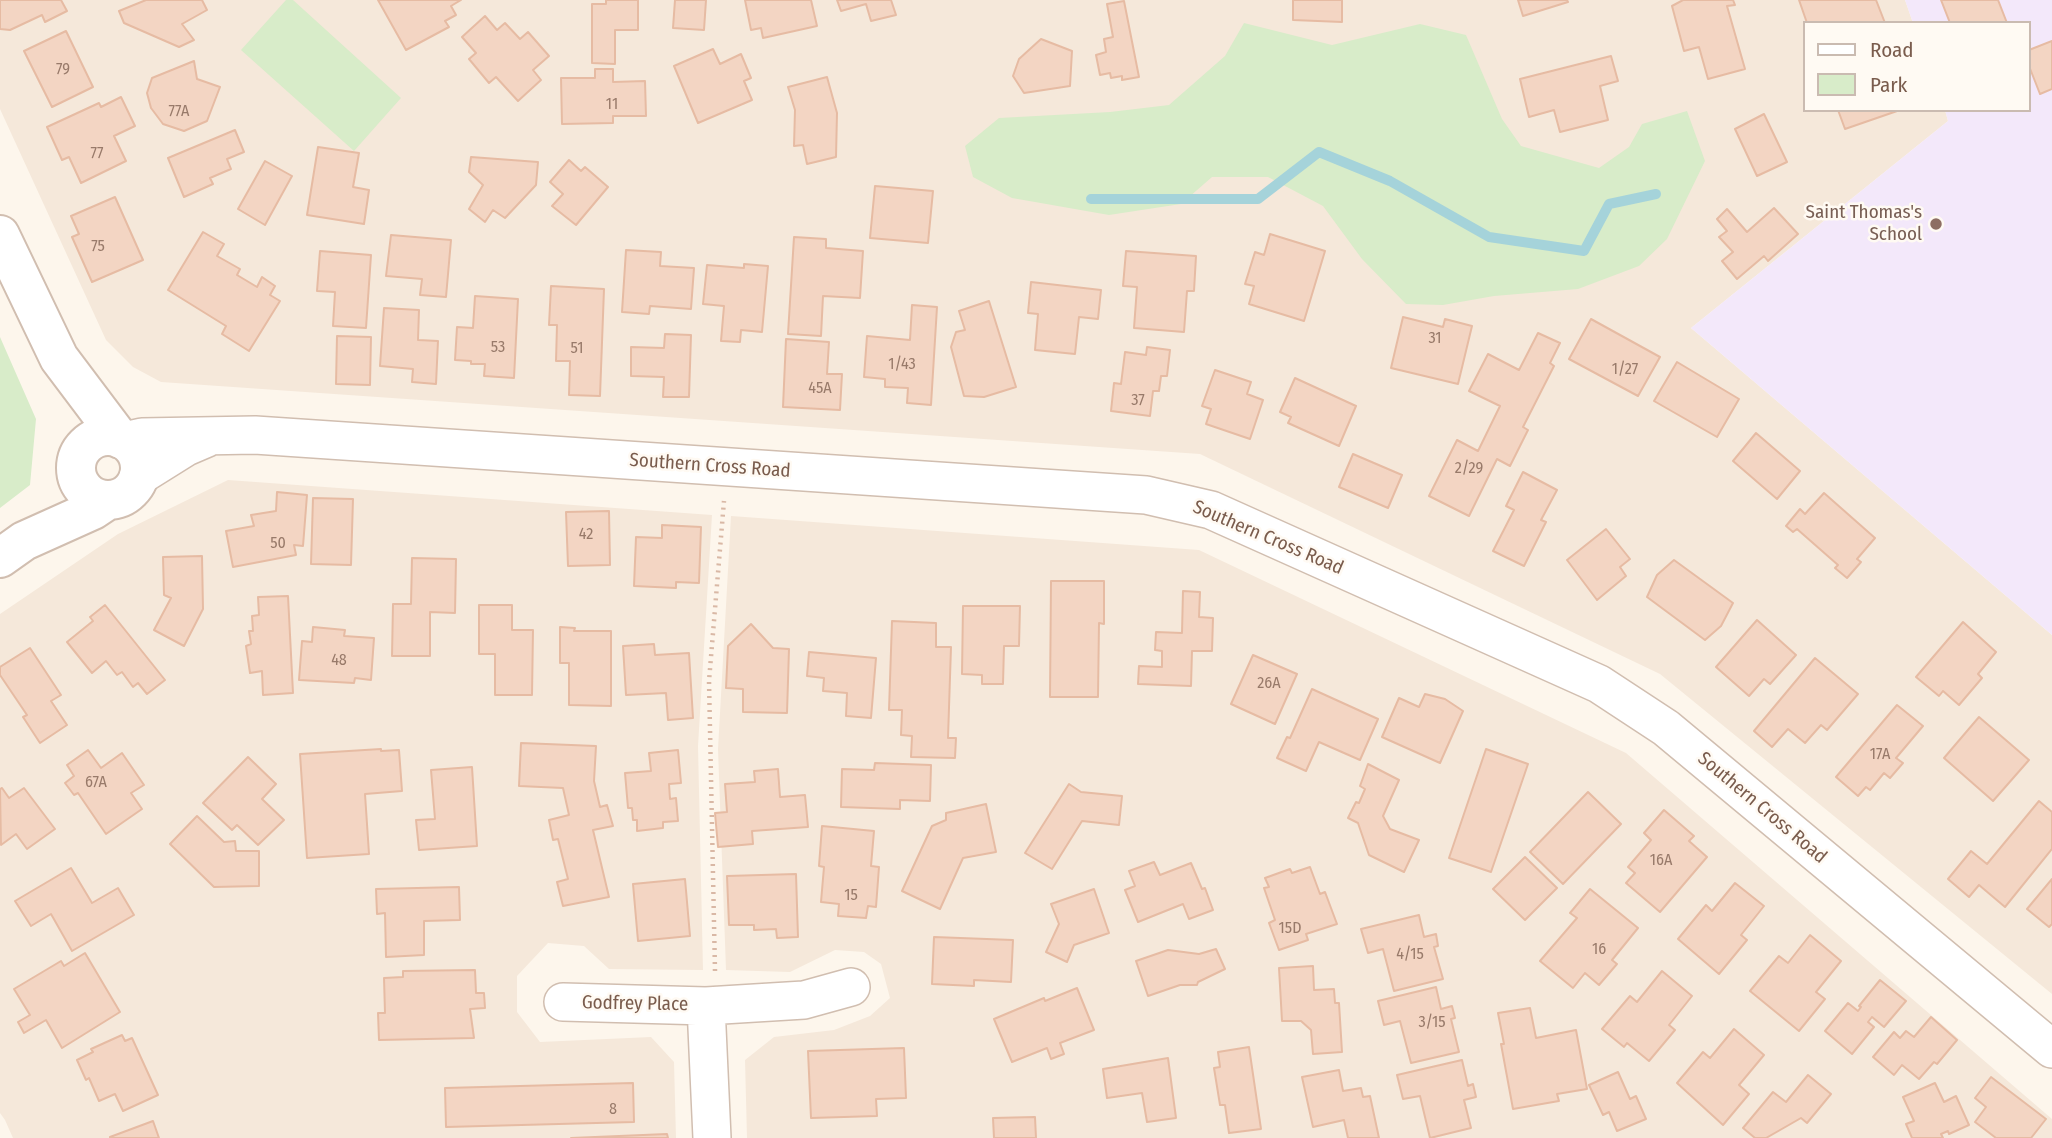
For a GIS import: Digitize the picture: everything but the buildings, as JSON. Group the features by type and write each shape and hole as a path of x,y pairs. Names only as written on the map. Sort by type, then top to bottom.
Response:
{"street":[{"path":"0,235 59,358 137,456 140,468 138,477 131,491 120,498 96,498 85,491 78,481 79,461 59,358"},
{"name":"Southern Cross Road","path":"122,440 142,437 256,435 1146,495 1211,509 1599,684 1666,728 2052,1049"},
{"path":"12,550 79,461 85,446 95,439 108,436 122,440"},
{"name":"Southern Cross Road","path":"138,477 186,447 208,437"},
{"path":"12,550 108,500"},
{"name":"Godfrey Place","path":"563,1002 706,1006 804,1000 851,987"},
{"name":"Godfrey Place","path":"706,1006 712,1138"}],"path":[{"path":"706,1006 715,972 709,681 727,467"}],"shaded area":[{"path":"0,0 1905,0 1912,21 1804,21 1804,112 1946,112 1948,121 1691,328 2052,635 2052,994 1660,674 1200,454 161,382 133,367 106,340 0,109"},
{"name":"Saint Thomas's School","path":"1905,0 2052,0 2052,635 1691,328 1948,121 1946,112 2031,112 2031,21 1912,21"},
{"path":"228,480 712,515 698,746 703,970 609,969 584,946 548,943 517,976 517,1012 540,1042 651,1037 674,1062 676,1138 13,1138 0,1113 0,614 118,534"},
{"path":"731,516 1199,550 1626,753 2052,1119 2052,1138 747,1138 745,1060 774,1037 834,1030 870,1016 890,998 881,964 864,952 835,950 790,972 726,970 718,749"}],"green space":[{"path":"286,0 293,0 401,98 354,151 241,50"},
{"path":"1244,23 1332,45 1420,24 1466,35 1502,119 1521,146 1599,168 1629,147 1642,124 1687,111 1705,161 1667,239 1639,266 1578,289 1494,296 1443,305 1406,304 1362,259 1323,206 1268,177 1212,177 1181,204 1109,215 1012,198 973,177 965,146 999,118 1110,112 1169,105 1225,56"},
{"path":"0,337 36,419 30,485 0,508"}],"waterway":[{"path":"1091,199 1258,199 1319,152 1390,181 1489,237 1584,251 1609,204 1656,194"}],"place":[{"name":"Saint Thomas's School","path":"1936,224"}]}
